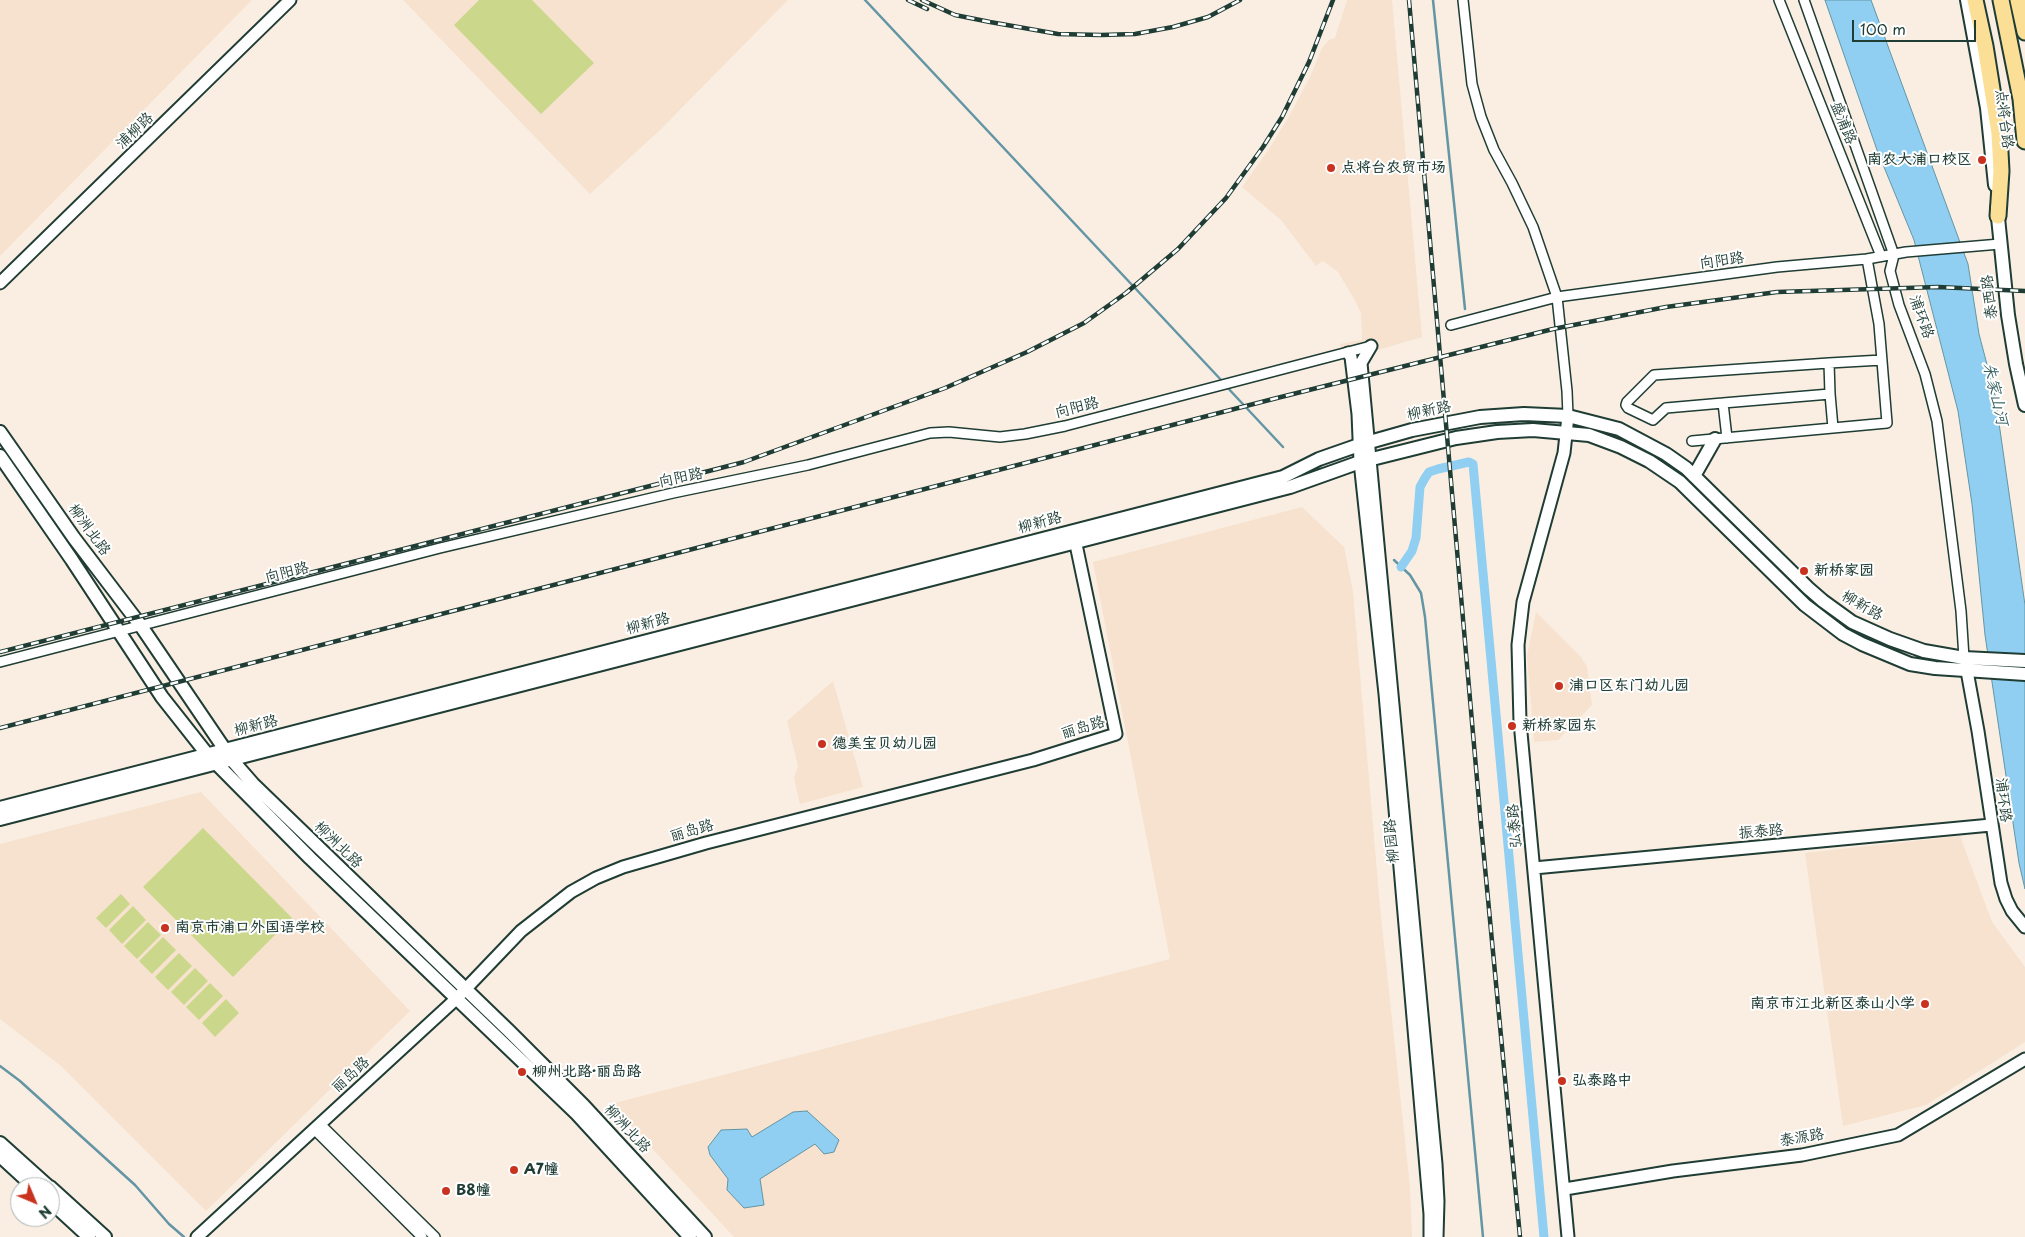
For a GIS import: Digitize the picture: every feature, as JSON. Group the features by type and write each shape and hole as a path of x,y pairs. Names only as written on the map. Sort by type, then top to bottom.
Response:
{"highway":[{"path":"1975,0 1986,46 1999,133 2001,171 1998,216"},
{"path":"2001,0 2021,99 2025,141"},
{"path":"2018,0 2025,32"}],"main road":[{"name":"点将台路","path":"1967,0 1987,108 2000,244"},
{"name":"泰西路","path":"2000,244 2008,315 2025,405"},
{"name":"柳新路","path":"1075,537 1283,478 1319,459 1364,443 1412,430 1480,417 1524,414 1568,416 1604,424 1640,439 1666,454 1694,476 1808,588 1836,611 1866,629 1924,650 1964,658 2025,661"},
{"name":"柳新路","path":"0,808 229,755 1075,537 1290,487 1365,461 1456,438 1497,432 1532,430 1589,435 1621,447 1649,461 1680,482 1805,605 1843,634 1869,648 1910,664 1966,671 2025,674"},
{"name":"柳洲北路","path":"0,432 74,538 141,626 229,755 278,809 584,1106 706,1237"},
{"path":"1694,476 1721,438"},
{"name":"柳洲北路","path":"0,456 120,631 162,697 211,759 456,999 577,1114 690,1237"},
{"name":"柳新路","path":"0,818 211,759"},
{"path":"0,1142 39,1177"},
{"path":"0,1156 23,1177"},
{"path":"60,1196 105,1237"},
{"path":"60,1210 89,1237"}],"street":[{"name":"浦柳路","path":"0,283 290,0"},
{"path":"1463,0 1472,84 1481,117 1494,150 1533,227 1557,298 1568,416"},
{"name":"盛浦路","path":"1779,0 1881,256"},
{"name":"浦环路","path":"1804,0 1894,255 1890,271 1899,305 1925,374 1938,429 1961,611 1964,658"},
{"name":"向阳路","path":"1451,325 1557,298 1777,267 1867,259 1906,252 2000,244"},
{"path":"1692,441 1886,422 1879,324 1867,259"},
{"path":"1365,461 1361,363 1371,346"},
{"name":"向阳路","path":"0,662 440,548 663,496 808,465 930,433 949,432 1000,437 1025,434 1212,388 1371,346"},
{"path":"1348,353 1351,357 1364,443"},
{"path":"1830,394 1666,408 1653,420 1628,408 1626,405 1654,375 1882,360"},
{"path":"1829,363 1833,428"},
{"path":"1721,438 1724,403"},
{"name":"弘泰路","path":"1568,416 1564,453 1523,602 1518,645 1520,722 1568,1237"},
{"name":"柳园路","path":"1365,461 1430,1214 1430,1237"},
{"name":"柳园路","path":"1365,461 1406,830 1436,1164 1437,1237"},
{"name":"丽岛路","path":"199,1236 456,999 521,931 572,892 596,878 623,867 706,842 1033,760 1116,734 1075,537"},
{"name":"浦环路","path":"1966,671 1980,740 2001,883 2012,911 2025,927"},
{"name":"振泰路","path":"1534,868 1991,825"},
{"name":"泰源路","path":"1565,1189 1673,1171 1802,1154 1898,1135 2025,1059"},
{"path":"317,1126 422,1237"},
{"path":"317,1126 435,1237"}],"shaded area":[{"path":"0,0 252,0 0,256"},
{"path":"403,0 788,0 659,131 590,194"},
{"name":"点将台农贸市场","path":"1347,0 1392,0 1422,337 1344,360 1340,344 1362,340 1361,313 1353,297 1338,272 1323,261 1316,266 1281,220 1242,187 1288,118 1310,77 1322,48 1329,40 1335,38"},
{"path":"1302,507 1344,547 1353,592 1380,907 1410,1187 1412,1237 734,1237 611,1104 1170,959 1093,562"},
{"name":"浦口区东门幼儿园","path":"1536,612 1581,657 1587,667 1592,705 1558,740 1534,742 1527,656"},
{"name":"德美宝贝幼儿园","path":"833,681 863,787 800,804 794,778 798,766 787,721"},
{"name":"南京市浦口外国语学校","path":"201,792 410,1011 206,1211 61,1066 0,1019 0,844"},
{"name":"南京市江北新区泰山小学","path":"1960,836 1992,922 2025,967 2025,1042 1926,1105 1843,1126 1805,853"}],"green space":[{"path":"479,0 532,0 594,63 541,114 454,25"},
{"path":"203,828 292,918 233,977 143,887"},
{"path":"121,894 130,904 106,928 96,918"},
{"path":"133,906 146,920 122,944 109,930"},
{"path":"148,922 161,935 137,959 124,946"},
{"path":"163,937 176,950 152,974 139,961"},
{"path":"179,953 192,966 168,990 155,977"},
{"path":"195,968 208,981 184,1005 171,992"},
{"path":"210,983 223,996 199,1020 186,1007"},
{"path":"226,999 239,1013 215,1037 202,1023"}],"water":[{"path":"1825,0 1871,0 1968,264 1979,334 1995,395 2025,605 2025,889 2019,863 1985,635 1972,504 1958,411 1914,240 1877,150"},
{"path":"807,1111 839,1140 834,1152 824,1154 815,1144 760,1179 764,1205 744,1208 727,1190 728,1179 710,1155 708,1147 721,1130 747,1129 752,1137 793,1112"}],"waterway":[{"path":"865,0 1223,382"},
{"path":"1433,0 1465,309"},
{"path":"1226,386 1283,447"},
{"path":"1401,567 1412,551 1416,538 1420,487 1429,472 1469,462 1473,464 1544,1237"},
{"path":"1394,560 1410,575 1421,593 1425,617 1483,1237"},
{"path":"0,1066 20,1081 135,1185 169,1224 184,1237"}],"railway":[{"path":"908,0 927,9"},
{"path":"922,0 955,15 990,22 1058,34 1101,35 1135,34 1173,27 1208,17 1240,0"},
{"path":"0,652 744,462 945,388 1027,352 1084,323 1126,293 1178,249 1226,198 1282,117 1309,62 1333,0"},
{"path":"1409,0 1481,825 1520,1237"},
{"path":"0,728 1273,399 1553,329 1666,307 1777,292 1938,287 2025,291"}],"place":[{"name":"南农大浦口校区","path":"1982,160"},
{"name":"点将台农贸市场","path":"1331,168"},
{"name":"新桥家园","path":"1804,571"},
{"name":"浦口区东门幼儿园","path":"1559,686"},
{"name":"新桥家园东","path":"1512,726"},
{"name":"德美宝贝幼儿园","path":"822,744"},
{"name":"南京市浦口外国语学校","path":"165,928"},
{"name":"南京市江北新区泰山小学","path":"1925,1004"},
{"name":"柳州北路·丽岛路","path":"522,1072"},
{"name":"弘泰路中","path":"1562,1081"},
{"name":"A7幢","path":"514,1170"},
{"name":"B8幢","path":"446,1191"}],"water label":[{"name":"朱家山河","path":"1995,394"}]}
